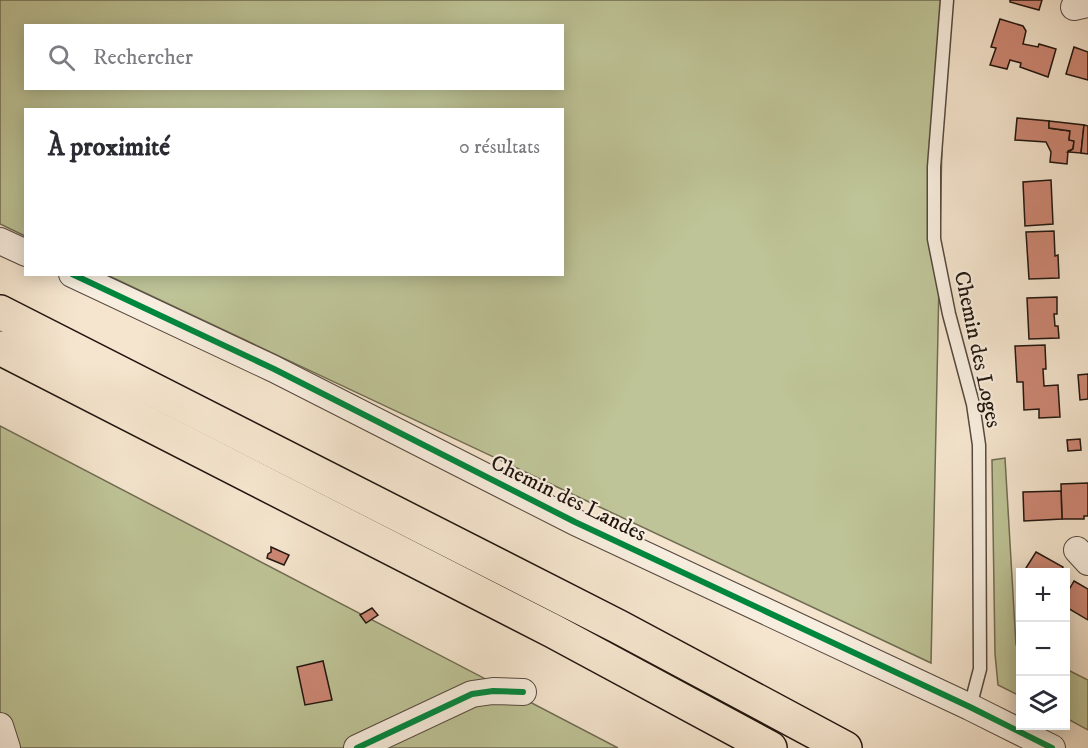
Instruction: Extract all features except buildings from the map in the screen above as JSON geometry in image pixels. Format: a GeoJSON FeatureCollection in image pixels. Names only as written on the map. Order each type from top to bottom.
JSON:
{"type":"FeatureCollection","features":[{"type":"Feature","properties":{"kind":"highway"},"geometry":{"type":"LineString","coordinates":[[0,312],[619,627],[845,748]]}},
{"type":"Feature","properties":{"kind":"highway"},"geometry":{"type":"LineString","coordinates":[[0,348],[543,626],[770,748]]}},
{"type":"Feature","properties":{"kind":"street"},"geometry":{"type":"LineString","coordinates":[[0,241],[24,252]]}},
{"type":"Feature","properties":{"kind":"street","name":"Chemin des Landes"},"geometry":{"type":"LineString","coordinates":[[76,276],[274,369],[575,522],[970,707],[1052,748]]}},
{"type":"Feature","properties":{"kind":"street"},"geometry":{"type":"LineString","coordinates":[[357,748],[472,694],[493,691],[523,692]]}},
{"type":"Feature","properties":{"kind":"street"},"geometry":{"type":"LineString","coordinates":[[0,726],[7,748]]}},
{"type":"Feature","properties":{"kind":"lane","name":"Chemin des Loges"},"geometry":{"type":"LineString","coordinates":[[947,0],[934,167],[934,239],[949,314],[973,404],[979,445],[980,669],[970,707]]}},
{"type":"Feature","properties":{"kind":"green space"},"geometry":{"type":"Polygon","coordinates":[[[0,0],[945,0],[931,663],[109,276],[564,276],[564,108],[24,108],[24,236],[0,224],[0,0]]]}},
{"type":"Feature","properties":{"kind":"green space"},"geometry":{"type":"Polygon","coordinates":[[[0,426],[618,748],[0,748],[0,426]]]}},
{"type":"Feature","properties":{"kind":"green space"},"geometry":{"type":"Polygon","coordinates":[[[1005,458],[1016,645],[1016,694],[998,685],[995,654],[992,460],[1005,458]]]}},
{"type":"Feature","properties":{"kind":"green space"},"geometry":{"type":"Polygon","coordinates":[[[1070,671],[1088,680],[1088,730],[1070,720],[1070,671]]]}},
{"type":"Feature","properties":{"kind":"cycle path"},"geometry":{"type":"LineString","coordinates":[[76,276],[274,369],[575,522],[970,707],[1052,748]]}},
{"type":"Feature","properties":{"kind":"cycle path"},"geometry":{"type":"LineString","coordinates":[[357,748],[472,694],[493,691],[523,692]]}}]}
